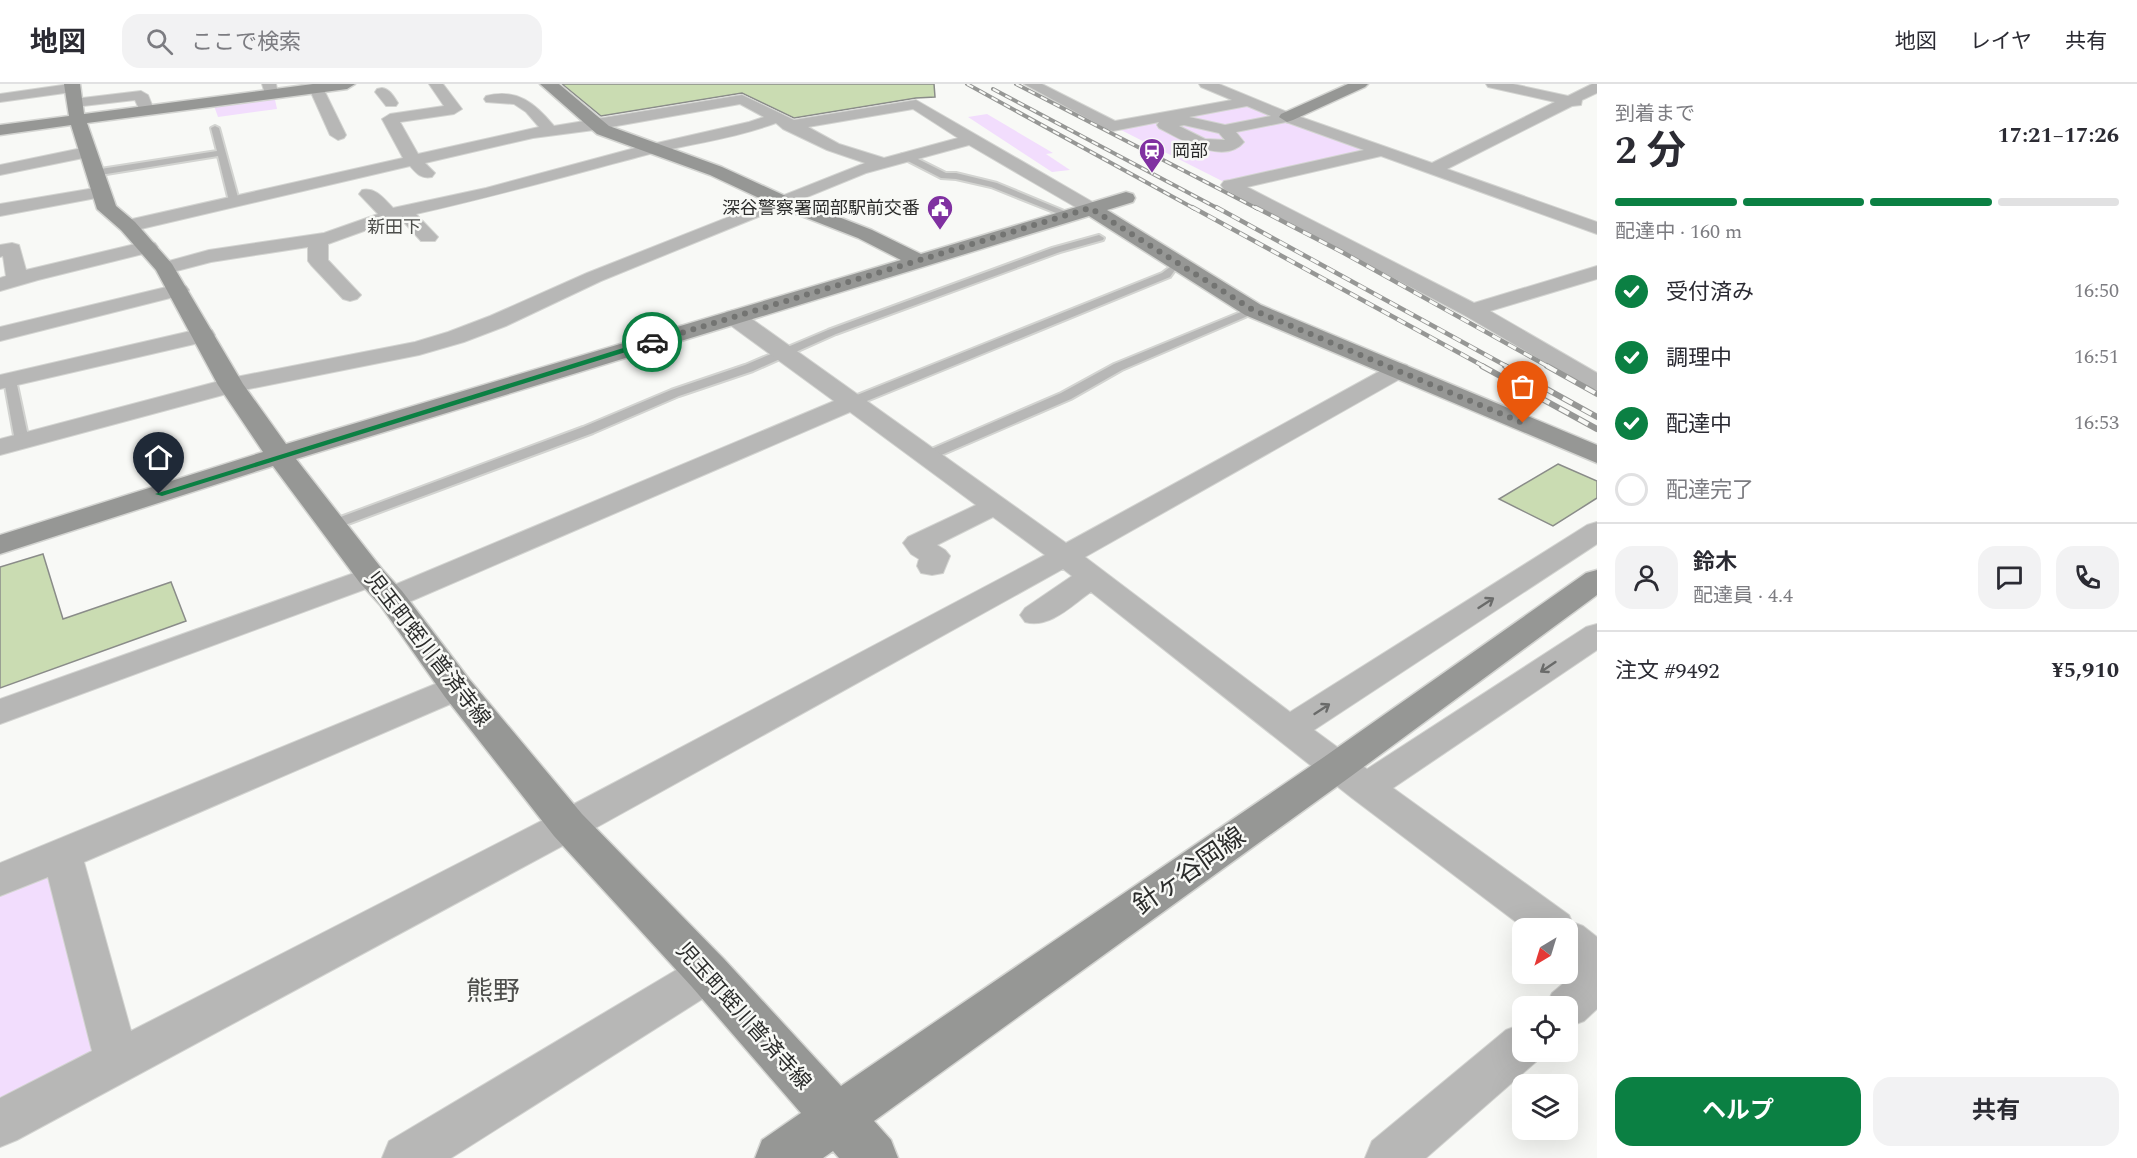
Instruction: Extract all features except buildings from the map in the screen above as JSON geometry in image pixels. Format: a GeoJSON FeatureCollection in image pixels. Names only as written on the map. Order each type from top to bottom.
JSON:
{"type":"FeatureCollection","features":[{"type":"Feature","properties":{"kind":"main road"},"geometry":{"type":"LineString","coordinates":[[0,130],[74,99],[146,110],[270,89],[345,84]]}},
{"type":"Feature","properties":{"kind":"main road"},"geometry":{"type":"LineString","coordinates":[[1287,117],[1359,84]]}},
{"type":"Feature","properties":{"kind":"main road"},"geometry":{"type":"LineString","coordinates":[[552,101],[557,88],[591,123],[716,171],[783,202],[865,234],[918,260]]}},
{"type":"Feature","properties":{"kind":"main road","name":"児玉町蛭川普済寺線"},"geometry":{"type":"LineString","coordinates":[[74,99],[107,210],[155,258],[204,335],[231,385],[279,456],[457,688],[568,825],[708,973],[873,1158]]}},
{"type":"Feature","properties":{"kind":"main road"},"geometry":{"type":"LineString","coordinates":[[0,545],[279,456],[1126,198]]}},
{"type":"Feature","properties":{"kind":"main road"},"geometry":{"type":"LineString","coordinates":[[1079,211],[1253,310],[1597,455]]}},
{"type":"Feature","properties":{"kind":"main road","name":"針ヶ谷岡線"},"geometry":{"type":"LineString","coordinates":[[780,1158],[835,1118],[1352,777],[1597,580]]}},
{"type":"Feature","properties":{"kind":"street"},"geometry":{"type":"LineString","coordinates":[[1031,84],[1113,126],[1249,101]]}},
{"type":"Feature","properties":{"kind":"street"},"geometry":{"type":"LineString","coordinates":[[1206,84],[1287,117],[1597,228]]}},
{"type":"Feature","properties":{"kind":"street"},"geometry":{"type":"LineString","coordinates":[[1493,84],[1597,107]]}},
{"type":"Feature","properties":{"kind":"street"},"geometry":{"type":"LineString","coordinates":[[313,87],[343,176]]}},
{"type":"Feature","properties":{"kind":"street"},"geometry":{"type":"LineString","coordinates":[[1433,169],[1597,87]]}},
{"type":"Feature","properties":{"kind":"street"},"geometry":{"type":"LineString","coordinates":[[387,98],[415,96],[439,88],[465,127]]}},
{"type":"Feature","properties":{"kind":"street"},"geometry":{"type":"LineString","coordinates":[[0,98],[74,99]]}},
{"type":"Feature","properties":{"kind":"street"},"geometry":{"type":"LineString","coordinates":[[491,99],[503,98],[525,102],[550,131]]}},
{"type":"Feature","properties":{"kind":"street"},"geometry":{"type":"LineString","coordinates":[[428,174],[413,160],[390,118],[465,127],[550,131],[742,99],[833,147],[880,162]]}},
{"type":"Feature","properties":{"kind":"street"},"geometry":{"type":"LineString","coordinates":[[552,101],[569,123],[591,123]]}},
{"type":"Feature","properties":{"kind":"street"},"geometry":{"type":"LineString","coordinates":[[0,251],[12,249],[9,282],[155,258],[209,256],[318,240],[397,213],[509,195],[554,167],[656,148],[753,126],[916,104],[1079,211]]}},
{"type":"Feature","properties":{"kind":"street"},"geometry":{"type":"LineString","coordinates":[[667,113],[679,125]]}},
{"type":"Feature","properties":{"kind":"street"},"geometry":{"type":"LineString","coordinates":[[1225,130],[1287,117]]}},
{"type":"Feature","properties":{"kind":"street"},"geometry":{"type":"LineString","coordinates":[[0,333],[155,258],[234,201],[295,181],[343,176],[413,160],[465,127]]}},
{"type":"Feature","properties":{"kind":"street"},"geometry":{"type":"LineString","coordinates":[[11,444],[231,385],[419,348],[456,337],[498,321],[594,277],[880,162],[971,140]]}},
{"type":"Feature","properties":{"kind":"street"},"geometry":{"type":"LineString","coordinates":[[1382,151],[1230,185],[1472,310],[1597,383]]}},
{"type":"Feature","properties":{"kind":"street"},"geometry":{"type":"LineString","coordinates":[[511,167],[533,181]]}},
{"type":"Feature","properties":{"kind":"street"},"geometry":{"type":"LineString","coordinates":[[0,170],[24,174],[94,172]]}},
{"type":"Feature","properties":{"kind":"street"},"geometry":{"type":"LineString","coordinates":[[0,210],[28,205],[94,172]]}},
{"type":"Feature","properties":{"kind":"street"},"geometry":{"type":"LineString","coordinates":[[368,194],[428,237]]}},
{"type":"Feature","properties":{"kind":"street"},"geometry":{"type":"LineString","coordinates":[[28,205],[31,228]]}},
{"type":"Feature","properties":{"kind":"street"},"geometry":{"type":"LineString","coordinates":[[318,240],[318,261],[350,295]]}},
{"type":"Feature","properties":{"kind":"street"},"geometry":{"type":"LineString","coordinates":[[1472,310],[1597,272]]}},
{"type":"Feature","properties":{"kind":"street"},"geometry":{"type":"LineString","coordinates":[[1570,280],[1597,289]]}},
{"type":"Feature","properties":{"kind":"street"},"geometry":{"type":"LineString","coordinates":[[734,317],[1065,556],[1289,730],[1541,918]]}},
{"type":"Feature","properties":{"kind":"street"},"geometry":{"type":"LineString","coordinates":[[5,381],[204,335]]}},
{"type":"Feature","properties":{"kind":"street"},"geometry":{"type":"LineString","coordinates":[[0,1123],[568,825],[1065,556],[1399,370]]}},
{"type":"Feature","properties":{"kind":"street"},"geometry":{"type":"LineString","coordinates":[[0,712],[381,587],[852,402]]}},
{"type":"Feature","properties":{"kind":"street"},"geometry":{"type":"LineString","coordinates":[[932,566],[935,556],[921,548],[918,543],[995,506]]}},
{"type":"Feature","properties":{"kind":"street"},"geometry":{"type":"LineString","coordinates":[[1289,730],[1597,531]]}},
{"type":"Feature","properties":{"kind":"street"},"geometry":{"type":"LineString","coordinates":[[1036,615],[1092,578]]}},
{"type":"Feature","properties":{"kind":"street"},"geometry":{"type":"LineString","coordinates":[[1352,777],[1597,634]]}},
{"type":"Feature","properties":{"kind":"street"},"geometry":{"type":"LineString","coordinates":[[0,880],[457,688]]}},
{"type":"Feature","properties":{"kind":"street"},"geometry":{"type":"LineString","coordinates":[[62,854],[117,1061]]}},
{"type":"Feature","properties":{"kind":"street"},"geometry":{"type":"LineString","coordinates":[[1578,947],[1597,961]]}},
{"type":"Feature","properties":{"kind":"street"},"geometry":{"type":"LineString","coordinates":[[406,1158],[708,973]]}},
{"type":"Feature","properties":{"kind":"street"},"geometry":{"type":"LineString","coordinates":[[1578,998],[1597,982]]}},
{"type":"Feature","properties":{"kind":"street"},"geometry":{"type":"LineString","coordinates":[[1389,1158],[1512,1053]]}},
{"type":"Feature","properties":{"kind":"lane"},"geometry":{"type":"LineString","coordinates":[[215,128],[234,201]]}},
{"type":"Feature","properties":{"kind":"lane"},"geometry":{"type":"LineString","coordinates":[[94,172],[222,153]]}},
{"type":"Feature","properties":{"kind":"lane"},"geometry":{"type":"LineString","coordinates":[[905,156],[944,176],[956,176],[994,184],[1079,211]]}},
{"type":"Feature","properties":{"kind":"lane"},"geometry":{"type":"LineString","coordinates":[[332,525],[588,430],[675,393],[749,368],[832,332],[1084,241],[1099,238]]}},
{"type":"Feature","properties":{"kind":"lane"},"geometry":{"type":"LineString","coordinates":[[852,402],[1166,275],[1170,270]]}},
{"type":"Feature","properties":{"kind":"lane"},"geometry":{"type":"LineString","coordinates":[[927,456],[1066,396],[1118,367],[1253,310]]}},
{"type":"Feature","properties":{"kind":"lane"},"geometry":{"type":"LineString","coordinates":[[5,381],[11,444]]}},
{"type":"Feature","properties":{"kind":"shaded area"},"geometry":{"type":"Polygon","coordinates":[[[274,95],[277,109],[218,117],[213,103],[274,95]]]}},
{"type":"Feature","properties":{"kind":"shaded area"},"geometry":{"type":"Polygon","coordinates":[[[1249,101],[1382,151],[1230,185],[1113,126],[1249,101]]]}},
{"type":"Feature","properties":{"kind":"shaded area"},"geometry":{"type":"Polygon","coordinates":[[[987,114],[1053,153],[1046,154],[1070,170],[1052,172],[968,117],[987,114]]]}},
{"type":"Feature","properties":{"kind":"shaded area"},"geometry":{"type":"Polygon","coordinates":[[[56,872],[98,1056],[0,1105],[0,896],[56,872]]]}},
{"type":"Feature","properties":{"kind":"railway"},"geometry":{"type":"LineString","coordinates":[[967,84],[1195,209]]}},
{"type":"Feature","properties":{"kind":"railway"},"geometry":{"type":"LineString","coordinates":[[1016,84],[1258,209]]}},
{"type":"Feature","properties":{"kind":"railway"},"geometry":{"type":"LineString","coordinates":[[993,89],[1219,209]]}},
{"type":"Feature","properties":{"kind":"railway"},"geometry":{"type":"LineString","coordinates":[[1192,207],[1485,367]]}},
{"type":"Feature","properties":{"kind":"railway"},"geometry":{"type":"LineString","coordinates":[[1216,207],[1508,367]]}},
{"type":"Feature","properties":{"kind":"railway"},"geometry":{"type":"LineString","coordinates":[[1255,207],[1342,252],[1549,367]]}},
{"type":"Feature","properties":{"kind":"railway"},"geometry":{"type":"LineString","coordinates":[[1482,366],[1597,429]]}},
{"type":"Feature","properties":{"kind":"railway"},"geometry":{"type":"LineString","coordinates":[[1505,366],[1597,417]]}},
{"type":"Feature","properties":{"kind":"railway"},"geometry":{"type":"LineString","coordinates":[[1547,366],[1597,394]]}},
{"type":"Feature","properties":{"kind":"way so far"},"geometry":{"type":"LineString","coordinates":[[652,342],[1090,208],[1253,310],[1523,423]]}},
{"type":"Feature","properties":{"kind":"place","name":"岡部"},"geometry":{"type":"Point","coordinates":[1152,174]}},
{"type":"Feature","properties":{"kind":"place","name":"深谷警察署岡部駅前交番"},"geometry":{"type":"Point","coordinates":[940,231]}},
{"type":"Feature","properties":{"kind":"district","name":"新田下"},"geometry":{"type":"Point","coordinates":[394,227]}},
{"type":"Feature","properties":{"kind":"district","name":"熊野"},"geometry":{"type":"Point","coordinates":[493,991]}},
{"type":"Feature","properties":{"kind":"route"},"geometry":{"type":"LineString","coordinates":[[159,494],[652,342]]}}]}
